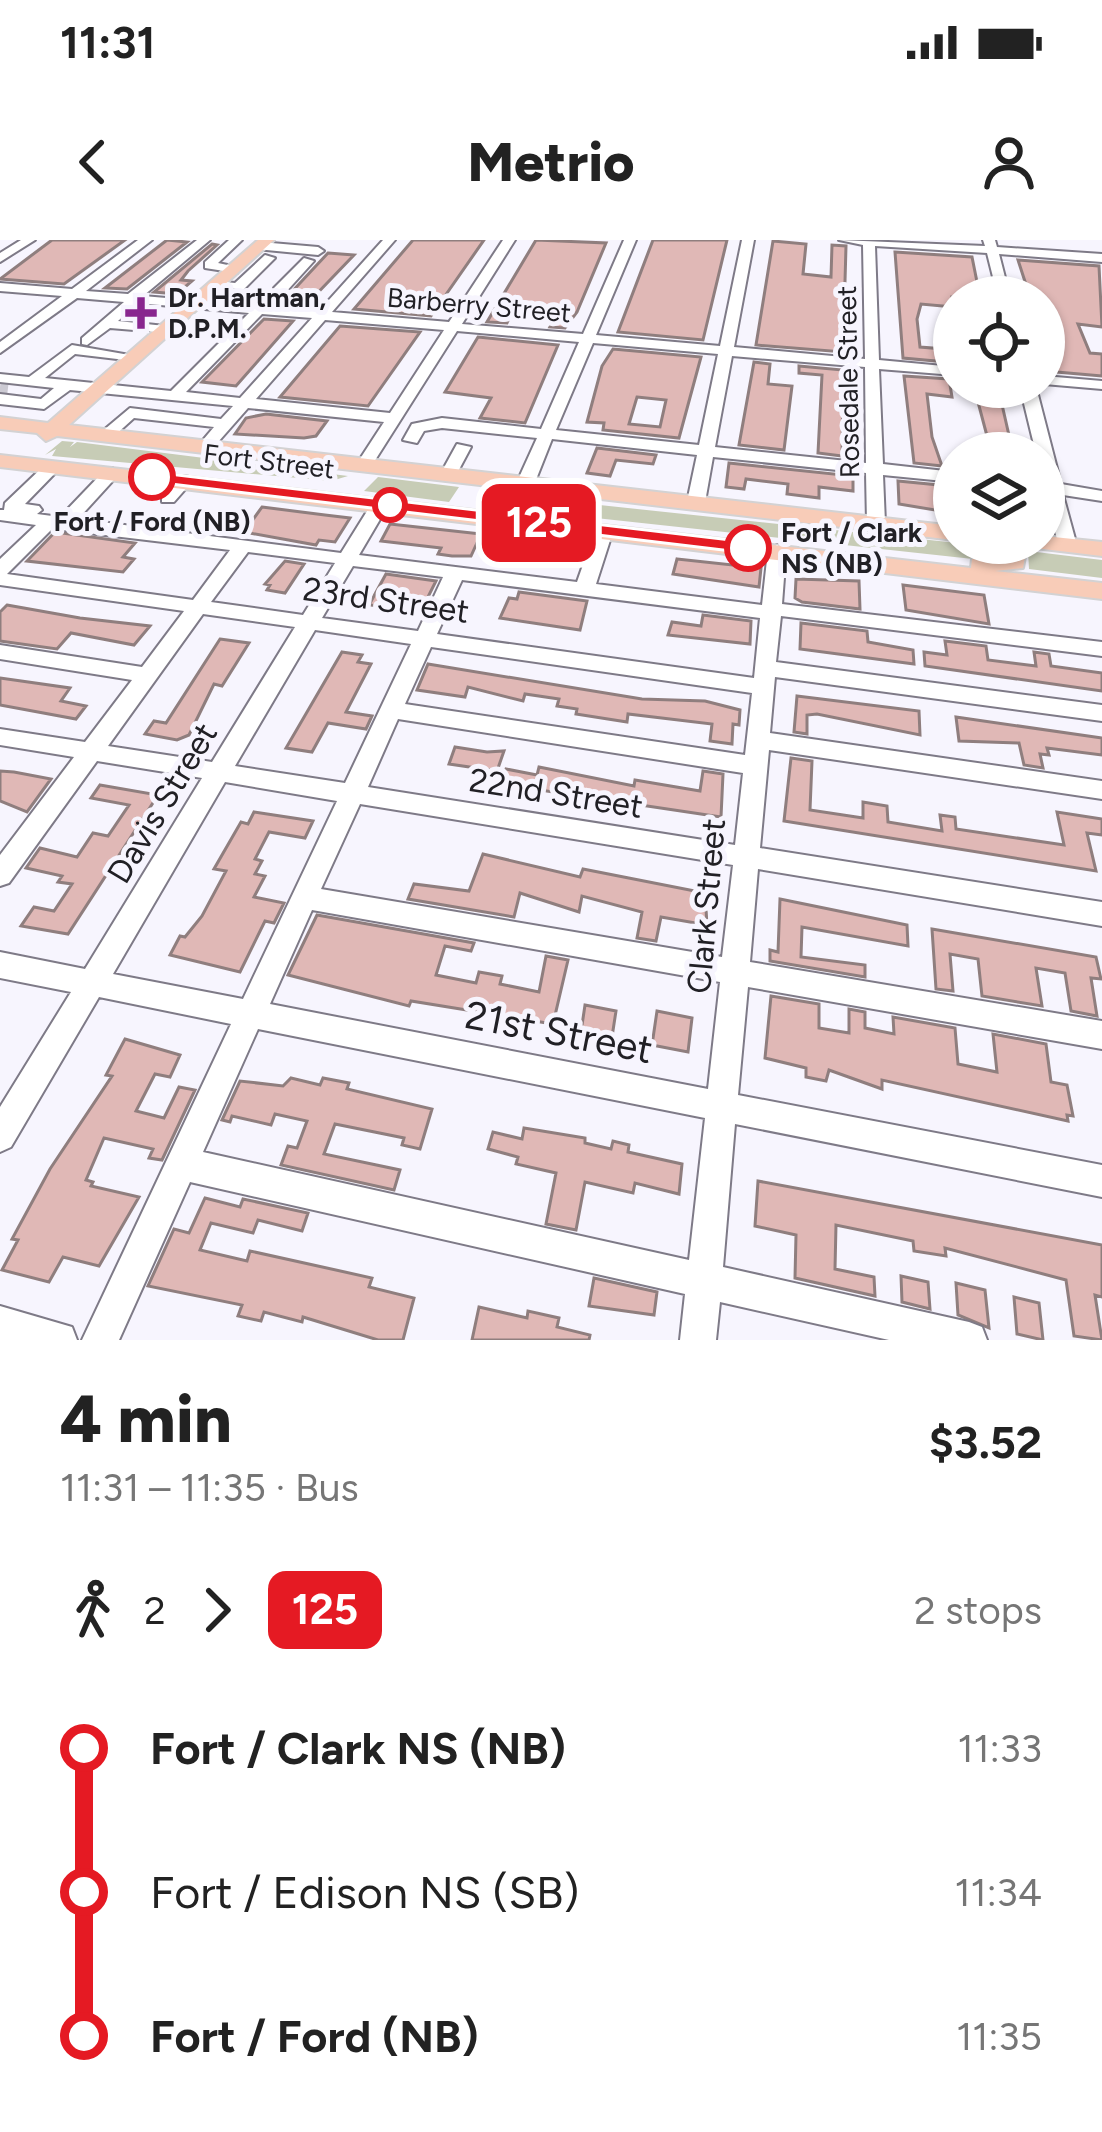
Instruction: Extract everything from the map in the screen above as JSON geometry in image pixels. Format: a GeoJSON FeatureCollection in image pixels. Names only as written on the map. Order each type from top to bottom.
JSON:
{"type":"FeatureCollection","features":[{"type":"Feature","properties":{"kind":"main road"},"geometry":{"type":"LineString","coordinates":[[6,467],[233,270],[261,252]]}},
{"type":"Feature","properties":{"kind":"main road","name":"Fort Street"},"geometry":{"type":"LineString","coordinates":[[0,423],[933,530]]}},
{"type":"Feature","properties":{"kind":"main road"},"geometry":{"type":"LineString","coordinates":[[322,497],[362,482],[364,465]]}},
{"type":"Feature","properties":{"kind":"main road","name":"Fort Street"},"geometry":{"type":"LineString","coordinates":[[6,467],[54,466],[112,473],[176,489],[322,497],[1102,591]]}},
{"type":"Feature","properties":{"kind":"main road"},"geometry":{"type":"LineString","coordinates":[[464,514],[463,497],[481,490],[647,507],[692,501]]}},
{"type":"Feature","properties":{"kind":"main road"},"geometry":{"type":"LineString","coordinates":[[1065,545],[1102,549]]}},
{"type":"Feature","properties":{"kind":"main road"},"geometry":{"type":"LineString","coordinates":[[784,552],[824,546],[933,556]]}},
{"type":"Feature","properties":{"kind":"street"},"geometry":{"type":"LineString","coordinates":[[0,258],[28,240]]}},
{"type":"Feature","properties":{"kind":"street"},"geometry":{"type":"LineString","coordinates":[[0,349],[146,240]]}},
{"type":"Feature","properties":{"kind":"street"},"geometry":{"type":"LineString","coordinates":[[88,341],[204,240]]}},
{"type":"Feature","properties":{"kind":"street"},"geometry":{"type":"LineString","coordinates":[[233,270],[208,265],[236,240]]}},
{"type":"Feature","properties":{"kind":"street"},"geometry":{"type":"LineString","coordinates":[[205,447],[389,240]]}},
{"type":"Feature","properties":{"kind":"street"},"geometry":{"type":"LineString","coordinates":[[364,465],[509,240]]}},
{"type":"Feature","properties":{"kind":"street"},"geometry":{"type":"LineString","coordinates":[[526,482],[630,240]]}},
{"type":"Feature","properties":{"kind":"street"},"geometry":{"type":"LineString","coordinates":[[692,501],[748,240]]}},
{"type":"Feature","properties":{"kind":"street"},"geometry":{"type":"LineString","coordinates":[[845,240],[990,245],[1102,258]]}},
{"type":"Feature","properties":{"kind":"street","name":"Rosedale Street"},"geometry":{"type":"LineString","coordinates":[[869,241],[876,523]]}},
{"type":"Feature","properties":{"kind":"street"},"geometry":{"type":"LineString","coordinates":[[990,245],[998,276]]}},
{"type":"Feature","properties":{"kind":"street"},"geometry":{"type":"LineString","coordinates":[[174,395],[313,256],[261,252],[238,287],[216,285]]}},
{"type":"Feature","properties":{"kind":"street","name":"Barberry Street"},"geometry":{"type":"LineString","coordinates":[[0,287],[933,369]]}},
{"type":"Feature","properties":{"kind":"street"},"geometry":{"type":"LineString","coordinates":[[107,324],[165,330]]}},
{"type":"Feature","properties":{"kind":"street"},"geometry":{"type":"LineString","coordinates":[[47,370],[72,349],[134,357]]}},
{"type":"Feature","properties":{"kind":"street"},"geometry":{"type":"LineString","coordinates":[[47,370],[98,388],[131,410],[225,424]]}},
{"type":"Feature","properties":{"kind":"street"},"geometry":{"type":"LineString","coordinates":[[2,387],[44,404],[47,370]]}},
{"type":"Feature","properties":{"kind":"street"},"geometry":{"type":"LineString","coordinates":[[1065,386],[1082,391],[1102,385]]}},
{"type":"Feature","properties":{"kind":"street"},"geometry":{"type":"LineString","coordinates":[[2,387],[98,388],[394,418]]}},
{"type":"Feature","properties":{"kind":"street"},"geometry":{"type":"LineString","coordinates":[[107,434],[147,393]]}},
{"type":"Feature","properties":{"kind":"street"},"geometry":{"type":"LineString","coordinates":[[1032,408],[1041,432]]}},
{"type":"Feature","properties":{"kind":"street"},"geometry":{"type":"LineString","coordinates":[[1033,413],[1054,414]]}},
{"type":"Feature","properties":{"kind":"street"},"geometry":{"type":"LineString","coordinates":[[152,440],[172,418]]}},
{"type":"Feature","properties":{"kind":"street"},"geometry":{"type":"LineString","coordinates":[[422,425],[506,434],[507,451],[519,432]]}},
{"type":"Feature","properties":{"kind":"street"},"geometry":{"type":"LineString","coordinates":[[422,425],[933,475]]}},
{"type":"Feature","properties":{"kind":"street"},"geometry":{"type":"LineString","coordinates":[[411,440],[422,425]]}},
{"type":"Feature","properties":{"kind":"street"},"geometry":{"type":"LineString","coordinates":[[448,473],[463,447]]}},
{"type":"Feature","properties":{"kind":"street"},"geometry":{"type":"LineString","coordinates":[[4,510],[54,466]]}},
{"type":"Feature","properties":{"kind":"street"},"geometry":{"type":"LineString","coordinates":[[0,570],[112,473]]}},
{"type":"Feature","properties":{"kind":"street"},"geometry":{"type":"LineString","coordinates":[[1065,490],[1102,496]]}},
{"type":"Feature","properties":{"kind":"street","name":"Davis Street"},"geometry":{"type":"LineString","coordinates":[[0,1136],[380,504]]}},
{"type":"Feature","properties":{"kind":"street"},"geometry":{"type":"LineString","coordinates":[[4,510],[60,522],[205,537],[242,547],[1102,649]]}},
{"type":"Feature","properties":{"kind":"street"},"geometry":{"type":"LineString","coordinates":[[586,585],[604,531]]}},
{"type":"Feature","properties":{"kind":"street"},"geometry":{"type":"LineString","coordinates":[[0,875],[242,547]]}},
{"type":"Feature","properties":{"kind":"street","name":"Clark Street"},"geometry":{"type":"LineString","coordinates":[[698,1340],[772,611],[784,552]]}},
{"type":"Feature","properties":{"kind":"street"},"geometry":{"type":"LineString","coordinates":[[100,1340],[455,573]]}},
{"type":"Feature","properties":{"kind":"street","name":"23rd Street"},"geometry":{"type":"LineString","coordinates":[[0,579],[425,638],[1102,713]]}},
{"type":"Feature","properties":{"kind":"street"},"geometry":{"type":"LineString","coordinates":[[0,652],[147,675]]}},
{"type":"Feature","properties":{"kind":"street"},"geometry":{"type":"LineString","coordinates":[[391,710],[1102,790]]}},
{"type":"Feature","properties":{"kind":"street","name":"22nd Street"},"geometry":{"type":"LineString","coordinates":[[0,737],[1102,914]]}},
{"type":"Feature","properties":{"kind":"street"},"geometry":{"type":"LineString","coordinates":[[306,898],[1102,1035]]}},
{"type":"Feature","properties":{"kind":"street","name":"21st Street"},"geometry":{"type":"LineString","coordinates":[[0,965],[1102,1181]]}},
{"type":"Feature","properties":{"kind":"street"},"geometry":{"type":"LineString","coordinates":[[183,1164],[969,1340]]}},
{"type":"Feature","properties":{"kind":"street"},"geometry":{"type":"LineString","coordinates":[[0,1324],[59,1340]]}},
{"type":"Feature","properties":{"kind":"green space"},"geometry":{"type":"Polygon","coordinates":[[[62,441],[74,442],[70,447],[77,442],[348,476],[331,481],[52,456],[56,449],[45,455],[62,441]]]}},
{"type":"Feature","properties":{"kind":"green space"},"geometry":{"type":"Polygon","coordinates":[[[378,477],[459,487],[449,502],[364,491],[378,477]]]}},
{"type":"Feature","properties":{"kind":"green space"},"geometry":{"type":"Polygon","coordinates":[[[505,495],[933,540],[933,555],[485,506],[478,501],[505,495]]]}},
{"type":"Feature","properties":{"kind":"green space"},"geometry":{"type":"Polygon","coordinates":[[[1065,556],[1102,560],[1102,578],[1029,569],[1029,564],[1065,564],[1065,556]]]}},
{"type":"Feature","properties":{"kind":"building"},"geometry":{"type":"Polygon","coordinates":[[[52,240],[125,240],[64,284],[0,279],[52,240]]]}},
{"type":"Feature","properties":{"kind":"building"},"geometry":{"type":"Polygon","coordinates":[[[167,240],[187,242],[127,289],[105,288],[167,240]]]}},
{"type":"Feature","properties":{"kind":"building"},"geometry":{"type":"Polygon","coordinates":[[[413,240],[484,240],[431,316],[354,309],[413,240]]]}},
{"type":"Feature","properties":{"kind":"building"},"geometry":{"type":"Polygon","coordinates":[[[536,240],[606,243],[577,312],[565,328],[550,327],[554,320],[510,316],[507,323],[487,322],[536,240]]]}},
{"type":"Feature","properties":{"kind":"building"},"geometry":{"type":"Polygon","coordinates":[[[653,240],[727,240],[703,340],[618,332],[653,240]]]}},
{"type":"Feature","properties":{"kind":"building"},"geometry":{"type":"Polygon","coordinates":[[[773,241],[806,244],[803,274],[831,277],[832,245],[846,246],[843,352],[756,345],[773,241]]]}},
{"type":"Feature","properties":{"kind":"building"},"geometry":{"type":"Polygon","coordinates":[[[212,244],[217,245],[188,271],[181,280],[192,281],[177,294],[154,292],[212,244]]]}},
{"type":"Feature","properties":{"kind":"building"},"geometry":{"type":"Polygon","coordinates":[[[895,252],[972,257],[976,276],[933,276],[933,305],[921,304],[917,319],[920,347],[933,348],[933,361],[903,358],[895,252]]]}},
{"type":"Feature","properties":{"kind":"building"},"geometry":{"type":"Polygon","coordinates":[[[328,253],[354,255],[306,305],[229,299],[235,293],[287,297],[328,253]]]}},
{"type":"Feature","properties":{"kind":"building"},"geometry":{"type":"Polygon","coordinates":[[[1018,260],[1099,266],[1102,327],[1078,324],[1090,353],[1102,354],[1102,376],[1065,373],[1065,276],[1023,276],[1018,260]]]}},
{"type":"Feature","properties":{"kind":"building"},"geometry":{"type":"Polygon","coordinates":[[[264,319],[293,321],[236,386],[202,382],[264,319]]]}},
{"type":"Feature","properties":{"kind":"building"},"geometry":{"type":"Polygon","coordinates":[[[340,326],[420,332],[368,406],[280,397],[340,326]]]}},
{"type":"Feature","properties":{"kind":"building"},"geometry":{"type":"Polygon","coordinates":[[[478,337],[558,345],[525,423],[480,418],[491,398],[445,392],[478,337]]]}},
{"type":"Feature","properties":{"kind":"building"},"geometry":{"type":"Polygon","coordinates":[[[613,349],[701,357],[679,438],[603,430],[604,423],[587,422],[602,366],[613,349]],[[637,397],[629,424],[660,427],[666,400],[637,397]]]}},
{"type":"Feature","properties":{"kind":"building"},"geometry":{"type":"Polygon","coordinates":[[[754,362],[770,364],[768,384],[792,386],[784,450],[739,445],[754,362]]]}},
{"type":"Feature","properties":{"kind":"building"},"geometry":{"type":"Polygon","coordinates":[[[799,366],[843,370],[842,456],[818,453],[822,375],[799,373],[799,366]]]}},
{"type":"Feature","properties":{"kind":"building"},"geometry":{"type":"Polygon","coordinates":[[[904,376],[933,378],[933,395],[927,394],[933,465],[914,463],[904,376]]]}},
{"type":"Feature","properties":{"kind":"building"},"geometry":{"type":"Polygon","coordinates":[[[980,408],[1003,408],[1008,432],[986,432],[980,408]]]}},
{"type":"Feature","properties":{"kind":"building"},"geometry":{"type":"Polygon","coordinates":[[[266,414],[327,421],[316,436],[304,438],[235,434],[246,418],[266,414]]]}},
{"type":"Feature","properties":{"kind":"building"},"geometry":{"type":"Polygon","coordinates":[[[597,448],[656,455],[653,464],[616,460],[610,476],[587,473],[597,448]]]}},
{"type":"Feature","properties":{"kind":"building"},"geometry":{"type":"Polygon","coordinates":[[[729,463],[853,476],[853,491],[819,487],[819,498],[787,494],[788,484],[746,479],[744,489],[726,487],[729,463]]]}},
{"type":"Feature","properties":{"kind":"building"},"geometry":{"type":"Polygon","coordinates":[[[898,481],[933,484],[933,510],[899,504],[898,481]]]}},
{"type":"Feature","properties":{"kind":"building"},"geometry":{"type":"Polygon","coordinates":[[[262,507],[350,518],[335,542],[319,540],[316,545],[244,532],[262,507]]]}},
{"type":"Feature","properties":{"kind":"building"},"geometry":{"type":"Polygon","coordinates":[[[390,524],[481,534],[471,556],[452,556],[438,554],[441,548],[381,541],[390,524]]]}},
{"type":"Feature","properties":{"kind":"building"},"geometry":{"type":"Polygon","coordinates":[[[55,532],[135,543],[123,557],[134,559],[123,572],[27,561],[55,532]]]}},
{"type":"Feature","properties":{"kind":"building"},"geometry":{"type":"Polygon","coordinates":[[[527,540],[577,545],[571,565],[521,558],[527,540]]]}},
{"type":"Feature","properties":{"kind":"building"},"geometry":{"type":"Polygon","coordinates":[[[677,559],[761,568],[759,587],[673,574],[677,559]]]}},
{"type":"Feature","properties":{"kind":"building"},"geometry":{"type":"Polygon","coordinates":[[[285,561],[304,564],[285,593],[267,590],[270,585],[265,584],[285,561]]]}},
{"type":"Feature","properties":{"kind":"building"},"geometry":{"type":"Polygon","coordinates":[[[386,574],[436,581],[422,609],[369,605],[386,574]]]}},
{"type":"Feature","properties":{"kind":"building"},"geometry":{"type":"Polygon","coordinates":[[[796,579],[859,581],[860,609],[802,602],[795,598],[796,579]]]}},
{"type":"Feature","properties":{"kind":"building"},"geometry":{"type":"Polygon","coordinates":[[[903,585],[984,595],[989,624],[906,610],[903,585]]]}},
{"type":"Feature","properties":{"kind":"building"},"geometry":{"type":"Polygon","coordinates":[[[519,592],[587,601],[580,630],[500,618],[509,598],[517,599],[519,592]]]}},
{"type":"Feature","properties":{"kind":"building"},"geometry":{"type":"Polygon","coordinates":[[[7,605],[150,626],[134,645],[71,633],[57,649],[0,641],[0,612],[7,605]]]}},
{"type":"Feature","properties":{"kind":"building"},"geometry":{"type":"Polygon","coordinates":[[[703,615],[751,621],[750,644],[668,635],[672,622],[701,626],[703,615]]]}},
{"type":"Feature","properties":{"kind":"building"},"geometry":{"type":"Polygon","coordinates":[[[801,623],[867,631],[868,642],[913,650],[914,664],[800,649],[801,623]]]}},
{"type":"Feature","properties":{"kind":"building"},"geometry":{"type":"Polygon","coordinates":[[[220,639],[249,643],[222,686],[214,684],[189,735],[177,740],[145,734],[154,721],[166,723],[220,639]]]}},
{"type":"Feature","properties":{"kind":"building"},"geometry":{"type":"Polygon","coordinates":[[[945,641],[986,646],[988,660],[1036,666],[1034,652],[1049,654],[1051,666],[1102,673],[1102,691],[925,666],[924,652],[947,655],[945,641]]]}},
{"type":"Feature","properties":{"kind":"building"},"geometry":{"type":"Polygon","coordinates":[[[342,652],[362,655],[358,662],[371,664],[346,712],[372,716],[366,729],[328,723],[312,752],[286,748],[342,652]]]}},
{"type":"Feature","properties":{"kind":"building"},"geometry":{"type":"Polygon","coordinates":[[[428,664],[642,699],[705,701],[740,710],[739,725],[733,724],[732,744],[710,741],[712,724],[628,714],[627,722],[576,714],[577,709],[557,706],[559,699],[525,694],[523,701],[468,687],[465,697],[417,690],[428,664]]]}},
{"type":"Feature","properties":{"kind":"building"},"geometry":{"type":"Polygon","coordinates":[[[0,678],[70,688],[61,701],[86,706],[76,719],[0,705],[0,678]]]}},
{"type":"Feature","properties":{"kind":"building"},"geometry":{"type":"Polygon","coordinates":[[[797,696],[919,711],[920,735],[817,714],[807,715],[807,734],[794,732],[797,696]]]}},
{"type":"Feature","properties":{"kind":"building"},"geometry":{"type":"Polygon","coordinates":[[[956,717],[1102,738],[1102,755],[1047,748],[1049,755],[1040,754],[1043,768],[1024,765],[1019,743],[959,741],[956,717]]]}},
{"type":"Feature","properties":{"kind":"building"},"geometry":{"type":"Polygon","coordinates":[[[455,747],[504,751],[497,771],[449,764],[455,747]]]}},
{"type":"Feature","properties":{"kind":"building"},"geometry":{"type":"Polygon","coordinates":[[[791,758],[812,761],[810,810],[863,818],[863,802],[887,806],[888,822],[942,831],[940,815],[955,817],[956,829],[1064,845],[1057,812],[1102,819],[1102,835],[1087,833],[1096,871],[784,821],[791,758]]]}},
{"type":"Feature","properties":{"kind":"building"},"geometry":{"type":"Polygon","coordinates":[[[539,767],[634,786],[635,780],[700,791],[703,771],[723,774],[721,817],[500,784],[506,769],[537,775],[539,767]]]}},
{"type":"Feature","properties":{"kind":"building"},"geometry":{"type":"Polygon","coordinates":[[[0,771],[51,779],[27,812],[0,801],[0,771]]]}},
{"type":"Feature","properties":{"kind":"building"},"geometry":{"type":"Polygon","coordinates":[[[100,785],[158,795],[68,934],[21,926],[34,907],[54,911],[72,884],[58,882],[62,876],[26,868],[40,848],[77,857],[93,833],[108,836],[129,805],[91,798],[100,785]]]}},
{"type":"Feature","properties":{"kind":"building"},"geometry":{"type":"Polygon","coordinates":[[[254,812],[313,821],[305,838],[269,832],[255,859],[262,861],[255,874],[265,876],[254,897],[284,903],[274,923],[265,921],[240,972],[170,955],[180,936],[185,937],[202,916],[226,871],[214,869],[241,822],[248,824],[254,812]]]}},
{"type":"Feature","properties":{"kind":"building"},"geometry":{"type":"Polygon","coordinates":[[[483,854],[580,877],[583,869],[705,893],[707,925],[661,917],[656,941],[637,938],[642,912],[582,896],[579,912],[520,893],[514,917],[408,899],[414,884],[469,891],[483,854]]]}},
{"type":"Feature","properties":{"kind":"building"},"geometry":{"type":"Polygon","coordinates":[[[780,899],[907,925],[908,946],[802,927],[801,957],[865,965],[865,977],[770,961],[770,950],[778,952],[780,899]]]}},
{"type":"Feature","properties":{"kind":"building"},"geometry":{"type":"Polygon","coordinates":[[[317,915],[474,943],[471,951],[445,946],[436,975],[476,983],[479,972],[502,976],[500,984],[539,992],[546,956],[568,960],[553,1024],[411,1001],[409,1006],[288,975],[317,915]]]}},
{"type":"Feature","properties":{"kind":"building"},"geometry":{"type":"Polygon","coordinates":[[[932,929],[1096,957],[1101,979],[1091,978],[1097,1016],[1071,1011],[1065,973],[1036,968],[1042,1006],[982,996],[978,959],[950,954],[953,991],[936,989],[932,929]]]}},
{"type":"Feature","properties":{"kind":"building"},"geometry":{"type":"Polygon","coordinates":[[[771,996],[819,1004],[819,1028],[849,1033],[849,1009],[865,1012],[865,1028],[894,1034],[893,1017],[955,1028],[958,1064],[997,1072],[993,1034],[1046,1044],[1051,1082],[1067,1085],[1073,1116],[1067,1115],[1068,1121],[882,1080],[882,1089],[829,1070],[826,1081],[806,1077],[806,1068],[765,1058],[771,996]]]}},
{"type":"Feature","properties":{"kind":"building"},"geometry":{"type":"Polygon","coordinates":[[[585,1005],[616,1011],[612,1037],[581,1032],[585,1005]]]}},
{"type":"Feature","properties":{"kind":"building"},"geometry":{"type":"Polygon","coordinates":[[[657,1011],[692,1018],[688,1052],[652,1045],[657,1011]]]}},
{"type":"Feature","properties":{"kind":"building"},"geometry":{"type":"Polygon","coordinates":[[[125,1039],[180,1055],[170,1077],[155,1074],[136,1111],[164,1118],[179,1087],[195,1090],[162,1160],[149,1158],[153,1149],[104,1138],[86,1180],[93,1182],[91,1186],[139,1197],[99,1266],[63,1257],[49,1282],[2,1270],[18,1240],[12,1239],[50,1169],[112,1076],[106,1075],[125,1039]]]}},
{"type":"Feature","properties":{"kind":"building"},"geometry":{"type":"Polygon","coordinates":[[[291,1078],[320,1085],[323,1078],[349,1083],[347,1089],[432,1109],[420,1149],[402,1145],[404,1138],[335,1124],[324,1154],[400,1170],[394,1190],[281,1165],[288,1146],[297,1148],[307,1121],[275,1114],[271,1125],[232,1116],[230,1122],[222,1120],[240,1081],[283,1086],[291,1078]]]}},
{"type":"Feature","properties":{"kind":"building"},"geometry":{"type":"Polygon","coordinates":[[[524,1128],[585,1138],[585,1143],[611,1149],[613,1141],[629,1145],[628,1152],[682,1164],[679,1194],[635,1183],[633,1193],[585,1182],[576,1230],[546,1224],[556,1173],[516,1164],[518,1157],[488,1149],[493,1132],[522,1139],[524,1128]]]}},
{"type":"Feature","properties":{"kind":"building"},"geometry":{"type":"Polygon","coordinates":[[[758,1181],[1102,1245],[1102,1297],[1095,1295],[1102,1340],[1074,1336],[1066,1280],[945,1248],[946,1256],[914,1251],[913,1241],[836,1225],[835,1269],[874,1277],[875,1296],[795,1278],[796,1235],[755,1226],[758,1181]]]}},
{"type":"Feature","properties":{"kind":"building"},"geometry":{"type":"Polygon","coordinates":[[[205,1198],[240,1207],[243,1199],[308,1213],[302,1231],[258,1220],[253,1233],[211,1223],[200,1250],[247,1261],[250,1251],[372,1278],[369,1287],[414,1298],[403,1340],[378,1340],[303,1317],[302,1322],[264,1312],[261,1321],[238,1316],[242,1305],[148,1286],[174,1229],[189,1233],[205,1198]]]}},
{"type":"Feature","properties":{"kind":"building"},"geometry":{"type":"Polygon","coordinates":[[[901,1276],[928,1282],[930,1309],[902,1302],[901,1276]]]}},
{"type":"Feature","properties":{"kind":"building"},"geometry":{"type":"Polygon","coordinates":[[[594,1278],[657,1292],[654,1315],[589,1306],[594,1278]]]}},
{"type":"Feature","properties":{"kind":"building"},"geometry":{"type":"Polygon","coordinates":[[[956,1283],[985,1290],[989,1328],[958,1315],[956,1283]]]}},
{"type":"Feature","properties":{"kind":"building"},"geometry":{"type":"Polygon","coordinates":[[[1014,1297],[1039,1303],[1043,1340],[1017,1334],[1014,1297]]]}},
{"type":"Feature","properties":{"kind":"building"},"geometry":{"type":"Polygon","coordinates":[[[479,1307],[527,1318],[528,1311],[559,1318],[557,1327],[590,1335],[589,1340],[472,1340],[479,1307]]]}},
{"type":"Feature","properties":{"kind":"tunnel"},"geometry":{"type":"LineString","coordinates":[[0,387],[8,388]]}},
{"type":"Feature","properties":{"kind":"bus line","name":"125"},"geometry":{"type":"LineString","coordinates":[[152,477],[748,548]]}},
{"type":"Feature","properties":{"kind":"place","name":"Dr. Hartman, D.P.M."},"geometry":{"type":"Point","coordinates":[141,313]}},
{"type":"Feature","properties":{"kind":"place","name":"Fort / Ford (NB)"},"geometry":{"type":"Point","coordinates":[152,477]}},
{"type":"Feature","properties":{"kind":"place","name":"Fort / Clark NS (NB)"},"geometry":{"type":"Point","coordinates":[748,548]}}]}
